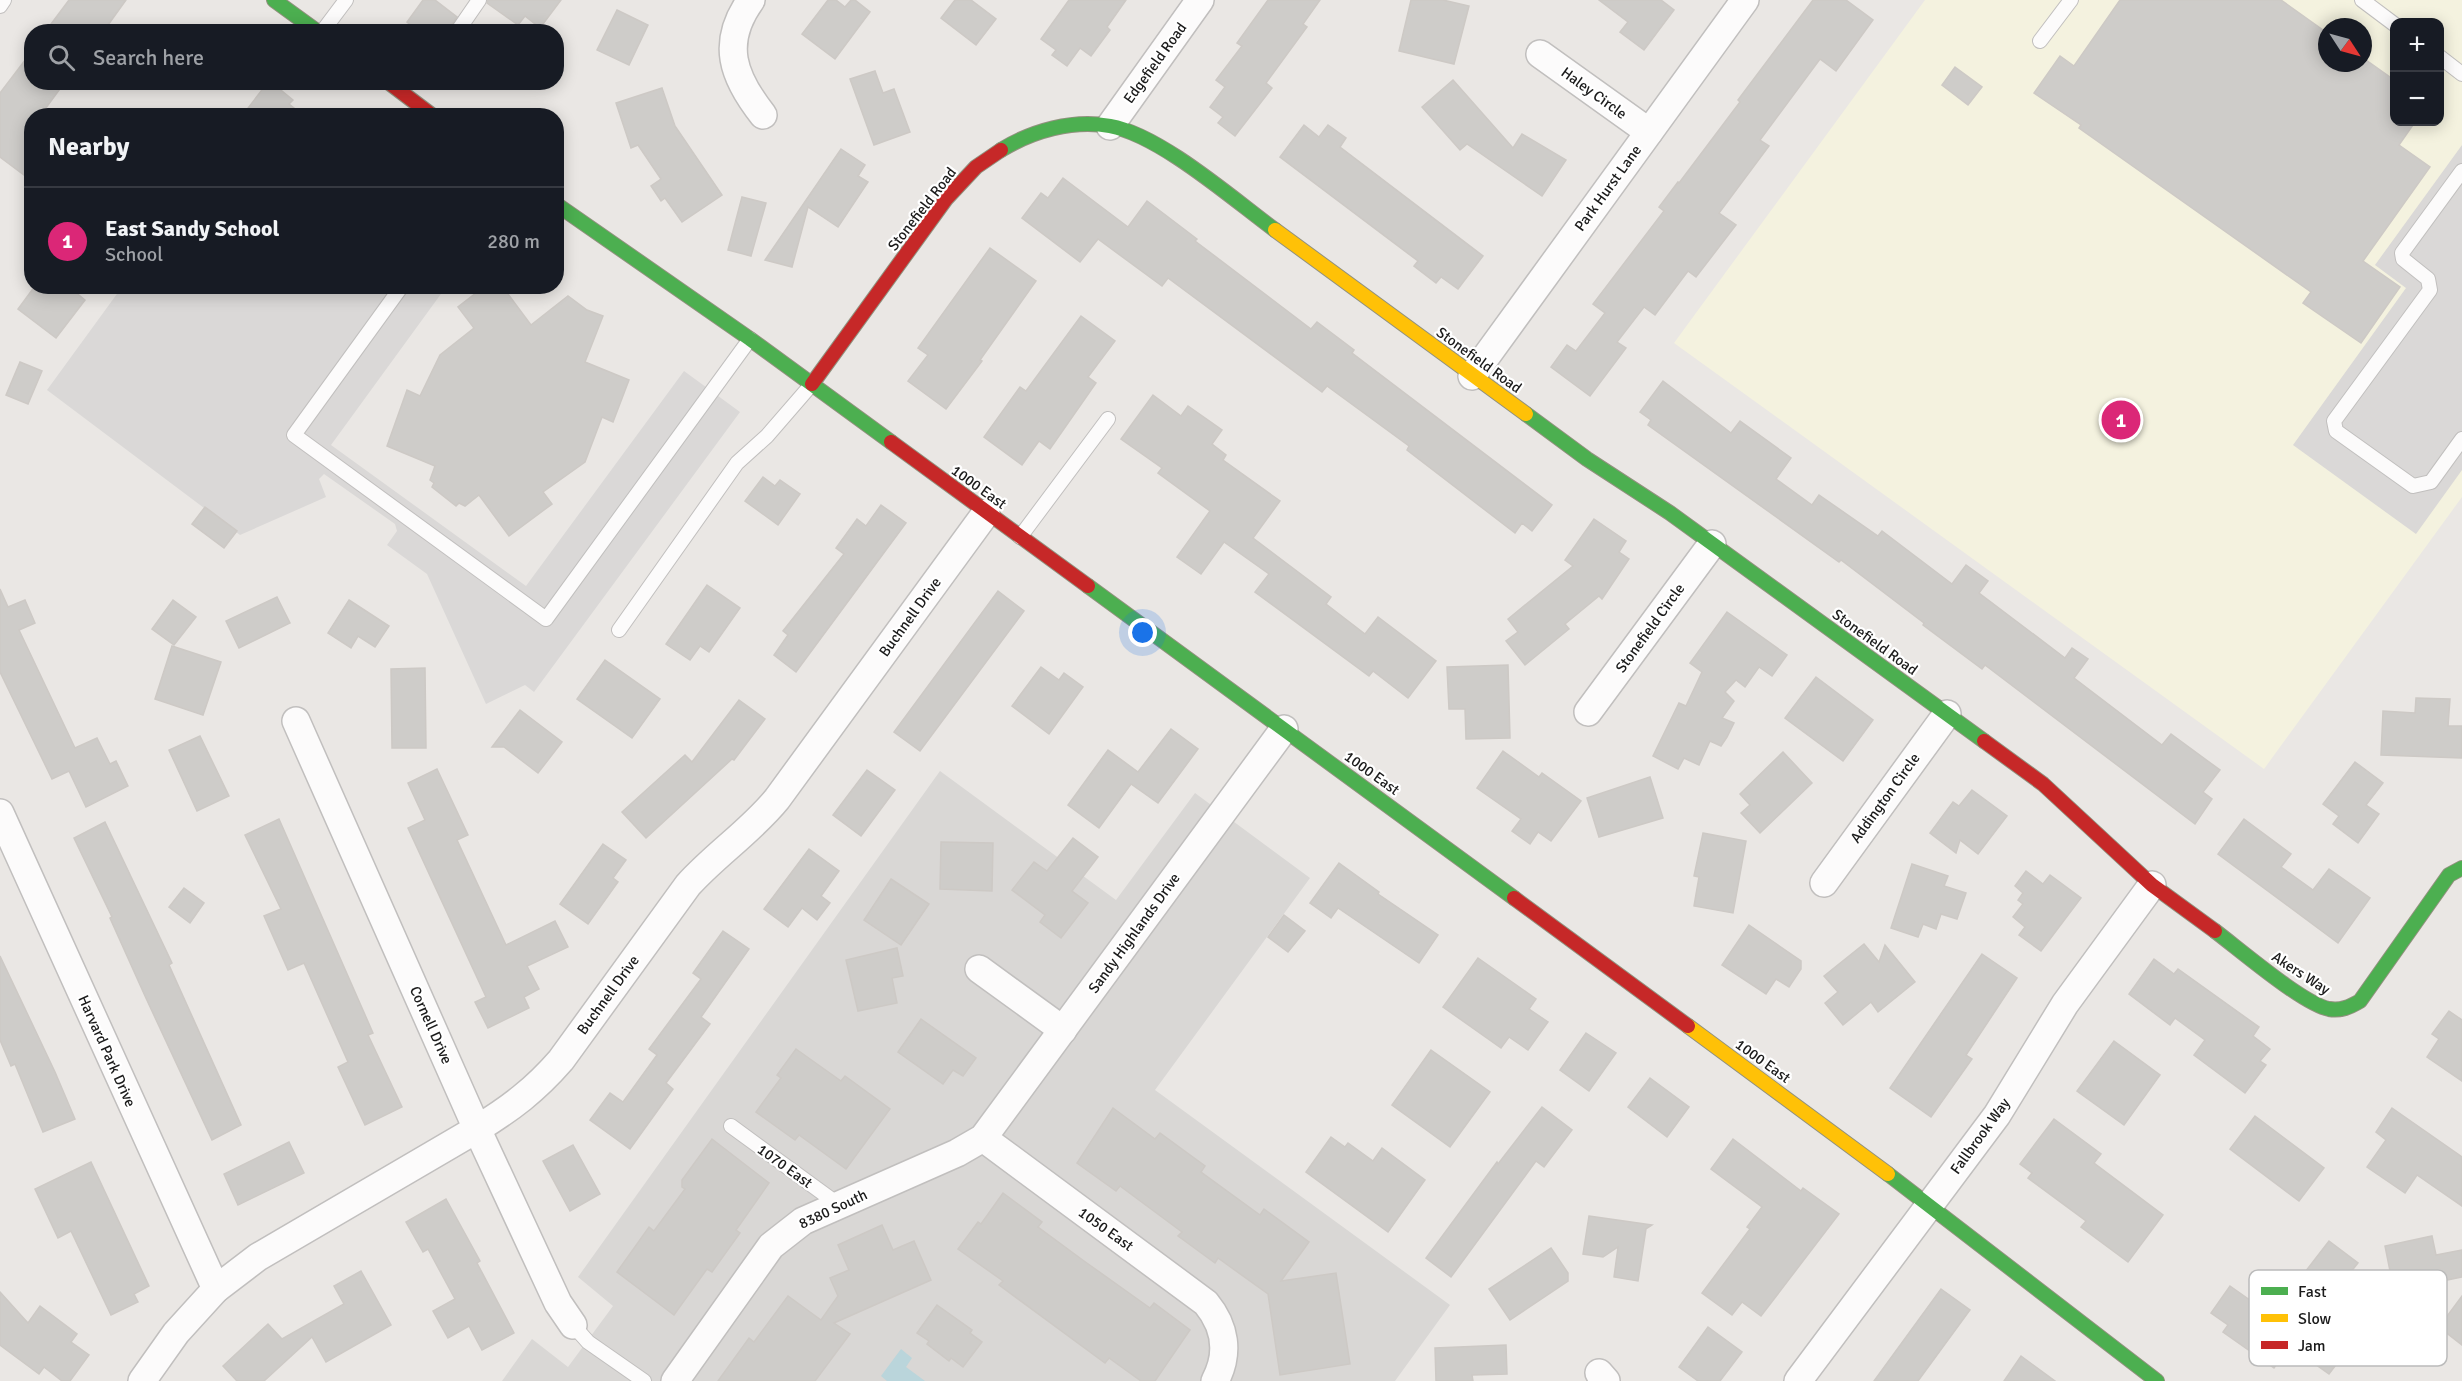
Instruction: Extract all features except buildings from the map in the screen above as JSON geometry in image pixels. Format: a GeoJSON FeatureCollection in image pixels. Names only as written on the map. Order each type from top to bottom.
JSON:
{"type":"FeatureCollection","features":[{"type":"Feature","properties":{"kind":"street"},"geometry":{"type":"LineString","coordinates":[[274,0],[308,24]]}},
{"type":"Feature","properties":{"kind":"street"},"geometry":{"type":"LineString","coordinates":[[751,0],[734,32],[732,55],[743,86],[763,115]]}},
{"type":"Feature","properties":{"kind":"street","name":"Edgefield Road"},"geometry":{"type":"LineString","coordinates":[[1110,126],[1200,0]]}},
{"type":"Feature","properties":{"kind":"street","name":"Park Hurst Lane"},"geometry":{"type":"LineString","coordinates":[[1472,376],[1744,0]]}},
{"type":"Feature","properties":{"kind":"street","name":"Haley Circle"},"geometry":{"type":"LineString","coordinates":[[1540,54],[1649,132]]}},
{"type":"Feature","properties":{"kind":"street"},"geometry":{"type":"LineString","coordinates":[[404,90],[412,94],[425,108]]}},
{"type":"Feature","properties":{"kind":"street","name":"Stonefield Road"},"geometry":{"type":"LineString","coordinates":[[812,384],[949,196],[976,167],[1010,144],[1044,131],[1078,126],[1110,126],[1147,139],[1180,160],[1587,459],[1670,513],[2043,784],[2076,812],[2152,885]]}},
{"type":"Feature","properties":{"kind":"street","name":"1000 East"},"geometry":{"type":"LineString","coordinates":[[564,210],[812,384],[1930,1204],[2157,1381]]}},
{"type":"Feature","properties":{"kind":"street","name":"Buchnell Drive"},"geometry":{"type":"LineString","coordinates":[[142,1381],[176,1333],[216,1289],[258,1257],[512,1108],[538,1086],[561,1060],[688,885],[709,861],[758,823],[777,799],[986,513]]}},
{"type":"Feature","properties":{"kind":"street","name":"Stonefield Circle"},"geometry":{"type":"LineString","coordinates":[[1588,712],[1712,544]]}},
{"type":"Feature","properties":{"kind":"street","name":"Addington Circle"},"geometry":{"type":"LineString","coordinates":[[1824,883],[1947,714]]}},
{"type":"Feature","properties":{"kind":"street","name":"Cornell Drive"},"geometry":{"type":"LineString","coordinates":[[296,721],[477,1129],[558,1303],[573,1325]]}},
{"type":"Feature","properties":{"kind":"street","name":"Sandy Highlands Drive"},"geometry":{"type":"LineString","coordinates":[[983,1138],[1284,729]]}},
{"type":"Feature","properties":{"kind":"street","name":"Harvard Park Drive"},"geometry":{"type":"LineString","coordinates":[[0,813],[216,1289]]}},
{"type":"Feature","properties":{"kind":"street","name":"Akers Way"},"geometry":{"type":"LineString","coordinates":[[2152,885],[2309,1001],[2334,1010],[2348,1008],[2360,1001],[2449,875],[2462,868]]}},
{"type":"Feature","properties":{"kind":"street","name":"Fallbrook Way"},"geometry":{"type":"LineString","coordinates":[[1798,1381],[1997,1115],[2065,1004],[2152,885]]}},
{"type":"Feature","properties":{"kind":"street"},"geometry":{"type":"LineString","coordinates":[[979,969],[1063,1030]]}},
{"type":"Feature","properties":{"kind":"street","name":"8380 South"},"geometry":{"type":"LineString","coordinates":[[675,1381],[771,1246],[786,1232],[803,1221],[957,1153],[983,1138]]}},
{"type":"Feature","properties":{"kind":"street","name":"1050 East"},"geometry":{"type":"LineString","coordinates":[[983,1138],[1195,1293],[1215,1314],[1222,1327],[1223,1358],[1215,1381]]}},
{"type":"Feature","properties":{"kind":"lane"},"geometry":{"type":"LineString","coordinates":[[0,6],[4,0]]}},
{"type":"Feature","properties":{"kind":"lane"},"geometry":{"type":"LineString","coordinates":[[326,24],[346,0]]}},
{"type":"Feature","properties":{"kind":"lane"},"geometry":{"type":"LineString","coordinates":[[462,24],[479,0]]}},
{"type":"Feature","properties":{"kind":"lane"},"geometry":{"type":"LineString","coordinates":[[2040,41],[2071,0]]}},
{"type":"Feature","properties":{"kind":"lane"},"geometry":{"type":"LineString","coordinates":[[2362,0],[2390,21]]}},
{"type":"Feature","properties":{"kind":"lane"},"geometry":{"type":"LineString","coordinates":[[2444,61],[2462,74]]}},
{"type":"Feature","properties":{"kind":"lane"},"geometry":{"type":"LineString","coordinates":[[2462,171],[2402,253],[2403,259],[2428,279],[2430,290],[2334,421],[2336,431],[2413,486],[2431,482],[2462,439]]}},
{"type":"Feature","properties":{"kind":"lane"},"geometry":{"type":"LineString","coordinates":[[396,294],[294,435],[546,619],[750,339]]}},
{"type":"Feature","properties":{"kind":"lane"},"geometry":{"type":"LineString","coordinates":[[619,630],[738,462],[767,436],[812,384]]}},
{"type":"Feature","properties":{"kind":"lane"},"geometry":{"type":"LineString","coordinates":[[1020,537],[1108,419]]}},
{"type":"Feature","properties":{"kind":"lane","name":"1070 East"},"geometry":{"type":"LineString","coordinates":[[732,1126],[839,1205]]}},
{"type":"Feature","properties":{"kind":"lane"},"geometry":{"type":"LineString","coordinates":[[573,1325],[588,1342],[644,1381]]}},
{"type":"Feature","properties":{"kind":"shaded area"},"geometry":{"type":"Polygon","coordinates":[[[1925,0],[2462,0],[2462,497],[2264,769],[1674,343],[1925,0]]]}},
{"type":"Feature","properties":{"kind":"shaded area"},"geometry":{"type":"Polygon","coordinates":[[[2462,145],[2462,470],[2416,534],[2293,445],[2406,288],[2375,265],[2462,145]]]}},
{"type":"Feature","properties":{"kind":"shaded area"},"geometry":{"type":"Polygon","coordinates":[[[117,294],[441,294],[331,445],[526,586],[684,371],[740,412],[534,692],[525,685],[486,704],[427,574],[387,545],[397,531],[395,524],[324,474],[319,479],[326,497],[240,535],[47,390],[117,294]]]}},
{"type":"Feature","properties":{"kind":"shaded area"},"geometry":{"type":"Polygon","coordinates":[[[940,771],[1116,900],[1195,793],[1310,878],[1155,1090],[1450,1305],[1395,1381],[502,1381],[532,1339],[568,1367],[613,1306],[578,1277],[940,771]]]}},
{"type":"Feature","properties":{"kind":"water"},"geometry":{"type":"Polygon","coordinates":[[[901,1349],[912,1358],[906,1367],[925,1381],[887,1381],[881,1376],[901,1349]]]}},
{"type":"Feature","properties":{"kind":"traffic: fast"},"geometry":{"type":"LineString","coordinates":[[274,0],[307,24]]}},
{"type":"Feature","properties":{"kind":"traffic: fast"},"geometry":{"type":"LineString","coordinates":[[1001,150],[1026,137],[1053,128],[1082,124],[1110,126],[1130,132],[1173,155],[1275,230]]}},
{"type":"Feature","properties":{"kind":"traffic: fast"},"geometry":{"type":"LineString","coordinates":[[564,210],[750,339],[891,442]]}},
{"type":"Feature","properties":{"kind":"traffic: fast"},"geometry":{"type":"LineString","coordinates":[[1526,414],[1587,459],[1670,513],[1984,741]]}},
{"type":"Feature","properties":{"kind":"traffic: fast"},"geometry":{"type":"LineString","coordinates":[[1088,586],[1514,898]]}},
{"type":"Feature","properties":{"kind":"traffic: fast"},"geometry":{"type":"LineString","coordinates":[[2215,931],[2271,975],[2304,997],[2329,1009],[2345,1008],[2360,1001],[2449,875],[2462,868]]}},
{"type":"Feature","properties":{"kind":"traffic: fast"},"geometry":{"type":"LineString","coordinates":[[1888,1174],[2157,1381]]}},
{"type":"Feature","properties":{"kind":"traffic: slow"},"geometry":{"type":"LineString","coordinates":[[1275,230],[1526,414]]}},
{"type":"Feature","properties":{"kind":"traffic: slow"},"geometry":{"type":"LineString","coordinates":[[1688,1026],[1888,1174]]}},
{"type":"Feature","properties":{"kind":"traffic: jam"},"geometry":{"type":"LineString","coordinates":[[399,90],[422,108]]}},
{"type":"Feature","properties":{"kind":"traffic: jam"},"geometry":{"type":"LineString","coordinates":[[812,384],[946,199],[976,167],[1001,150]]}},
{"type":"Feature","properties":{"kind":"traffic: jam"},"geometry":{"type":"LineString","coordinates":[[891,442],[1088,586]]}},
{"type":"Feature","properties":{"kind":"traffic: jam"},"geometry":{"type":"LineString","coordinates":[[1984,741],[2043,784],[2152,885],[2215,931]]}},
{"type":"Feature","properties":{"kind":"traffic: jam"},"geometry":{"type":"LineString","coordinates":[[1514,898],[1688,1026]]}},
{"type":"Feature","properties":{"kind":"place","name":"East Sandy School"},"geometry":{"type":"Point","coordinates":[2121,420]}}]}
